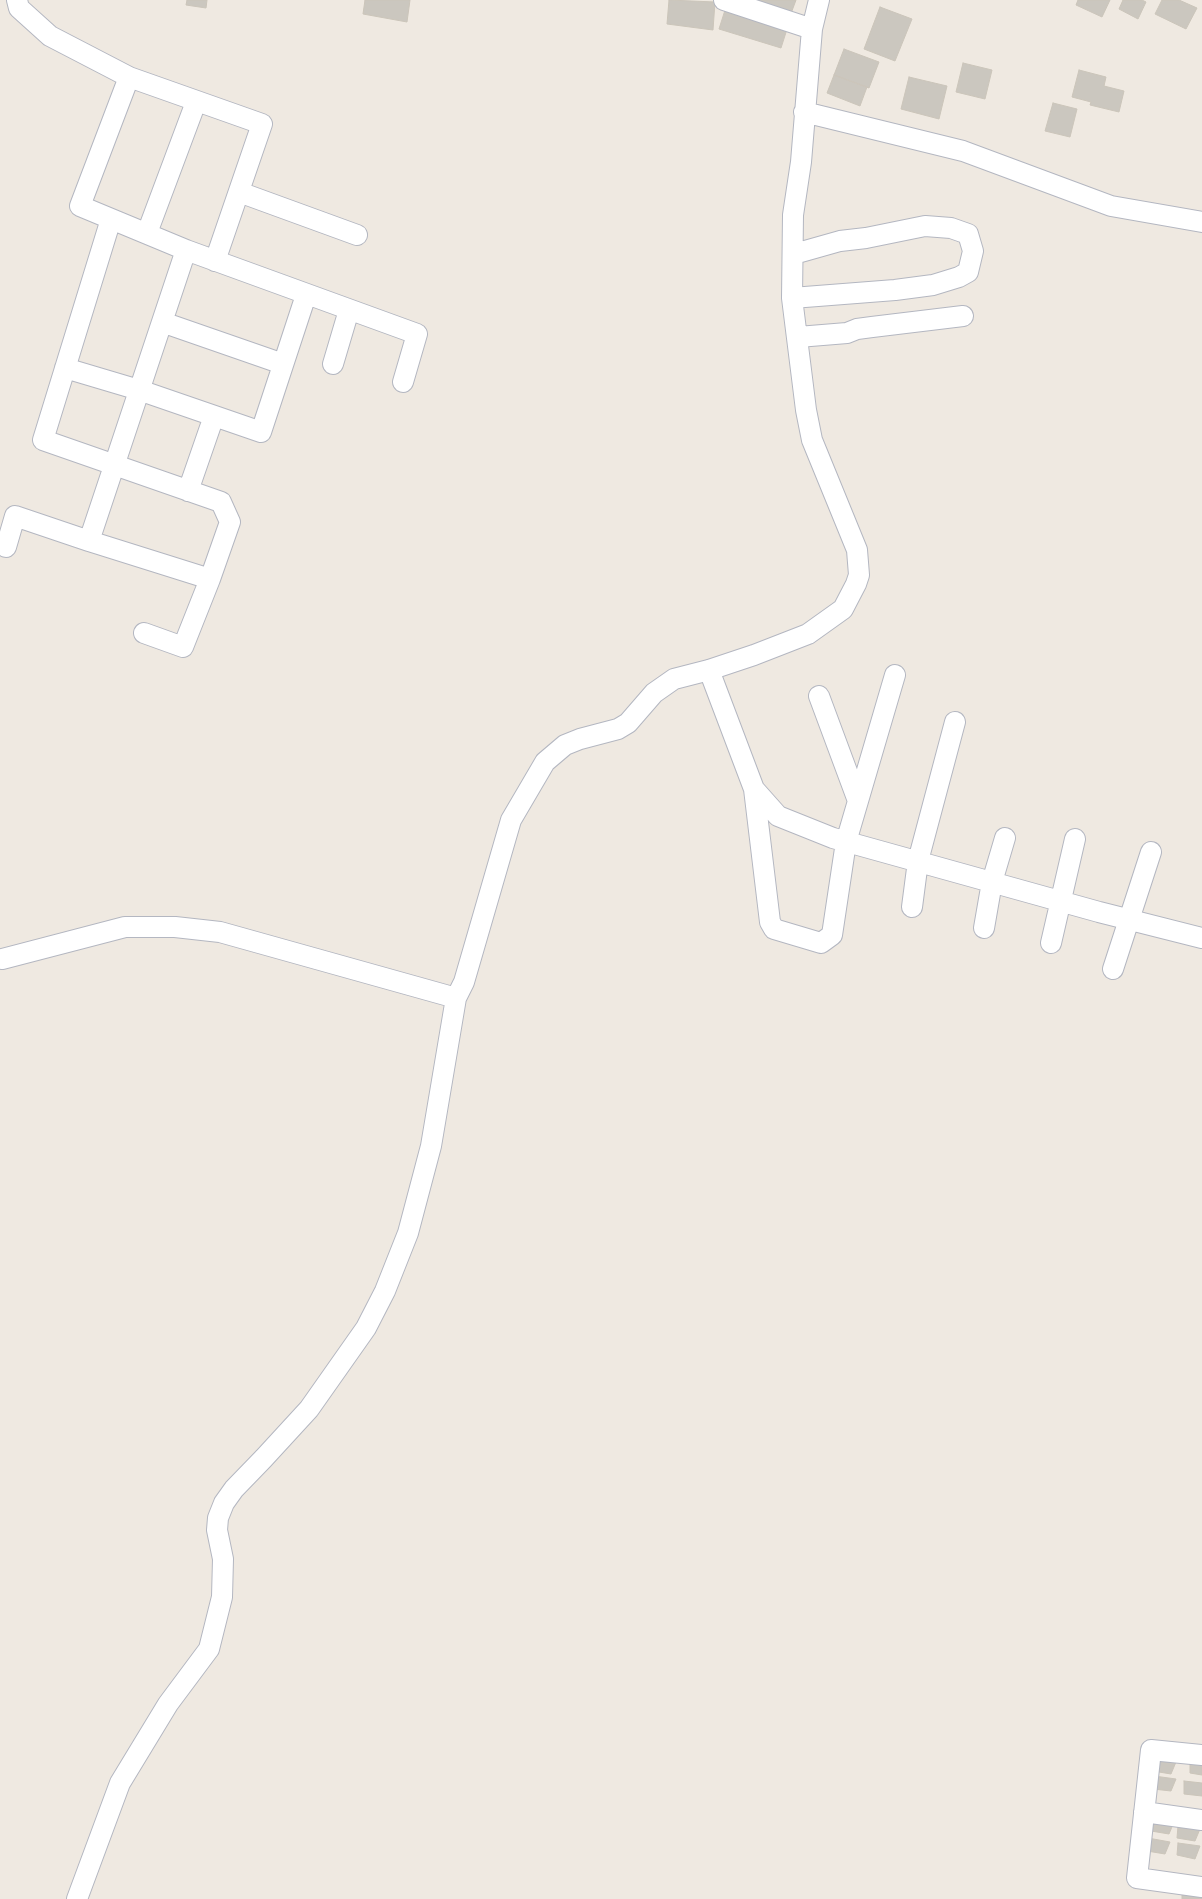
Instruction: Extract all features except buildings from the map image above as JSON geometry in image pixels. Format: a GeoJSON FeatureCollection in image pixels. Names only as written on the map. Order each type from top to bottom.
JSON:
{"type":"FeatureCollection","features":[{"type":"Feature","properties":{"kind":"street"},"geometry":{"type":"LineString","coordinates":[[17,0],[19,8],[50,36],[129,77],[262,124],[215,261]]}},
{"type":"Feature","properties":{"kind":"street"},"geometry":{"type":"LineString","coordinates":[[724,0],[812,29]]}},
{"type":"Feature","properties":{"kind":"street"},"geometry":{"type":"LineString","coordinates":[[77,1899],[120,1783],[168,1704],[209,1648],[222,1597],[224,1559],[217,1530],[218,1518],[224,1503],[234,1489],[309,1408],[366,1328],[385,1291],[408,1233],[431,1146],[456,998],[464,982],[511,820],[545,762],[565,745],[618,729],[628,723],[654,693],[674,679],[709,670],[808,634],[843,609],[852,594],[859,575],[857,550],[812,440],[806,410],[792,298],[794,215],[801,162],[812,29],[818,0]]}},
{"type":"Feature","properties":{"kind":"street"},"geometry":{"type":"LineString","coordinates":[[129,77],[80,206],[186,250],[417,334],[403,382]]}},
{"type":"Feature","properties":{"kind":"street"},"geometry":{"type":"LineString","coordinates":[[147,233],[196,102]]}},
{"type":"Feature","properties":{"kind":"street"},"geometry":{"type":"LineString","coordinates":[[804,112],[963,150],[1112,206],[1202,222]]}},
{"type":"Feature","properties":{"kind":"street"},"geometry":{"type":"LineString","coordinates":[[239,192],[357,235]]}},
{"type":"Feature","properties":{"kind":"street"},"geometry":{"type":"LineString","coordinates":[[111,219],[43,440],[221,502],[230,522],[210,579],[183,646],[144,633]]}},
{"type":"Feature","properties":{"kind":"street"},"geometry":{"type":"LineString","coordinates":[[792,298],[933,285],[959,277],[968,272],[973,251],[968,234],[952,228],[925,226],[866,238],[840,241],[794,254]]}},
{"type":"Feature","properties":{"kind":"street"},"geometry":{"type":"LineString","coordinates":[[89,540],[186,250]]}},
{"type":"Feature","properties":{"kind":"street"},"geometry":{"type":"LineString","coordinates":[[65,368],[139,390],[261,432],[306,295]]}},
{"type":"Feature","properties":{"kind":"street"},"geometry":{"type":"LineString","coordinates":[[333,364],[349,310]]}},
{"type":"Feature","properties":{"kind":"street"},"geometry":{"type":"LineString","coordinates":[[798,337],[847,333],[857,329],[964,316]]}},
{"type":"Feature","properties":{"kind":"street"},"geometry":{"type":"LineString","coordinates":[[162,322],[283,364]]}},
{"type":"Feature","properties":{"kind":"street"},"geometry":{"type":"LineString","coordinates":[[188,491],[214,416]]}},
{"type":"Feature","properties":{"kind":"street"},"geometry":{"type":"LineString","coordinates":[[6,548],[15,516],[210,579]]}},
{"type":"Feature","properties":{"kind":"street"},"geometry":{"type":"LineString","coordinates":[[709,670],[754,789],[770,922],[774,929],[821,943],[832,935],[846,842],[895,675]]}},
{"type":"Feature","properties":{"kind":"street"},"geometry":{"type":"LineString","coordinates":[[819,696],[858,801]]}},
{"type":"Feature","properties":{"kind":"street"},"geometry":{"type":"LineString","coordinates":[[912,907],[918,861],[955,722]]}},
{"type":"Feature","properties":{"kind":"street"},"geometry":{"type":"LineString","coordinates":[[754,789],[778,816],[846,842],[1129,920],[1200,932]]}},
{"type":"Feature","properties":{"kind":"street"},"geometry":{"type":"LineString","coordinates":[[984,928],[992,882],[1005,838]]}},
{"type":"Feature","properties":{"kind":"street"},"geometry":{"type":"LineString","coordinates":[[1051,943],[1075,839]]}},
{"type":"Feature","properties":{"kind":"street"},"geometry":{"type":"LineString","coordinates":[[1113,969],[1150,852]]}},
{"type":"Feature","properties":{"kind":"street"},"geometry":{"type":"LineString","coordinates":[[2,959],[125,926],[175,927],[220,932],[456,998]]}},
{"type":"Feature","properties":{"kind":"street"},"geometry":{"type":"LineString","coordinates":[[1202,1755],[1151,1750],[1137,1878],[1202,1886]]}},
{"type":"Feature","properties":{"kind":"street"},"geometry":{"type":"LineString","coordinates":[[1144,1812],[1202,1820]]}}]}
